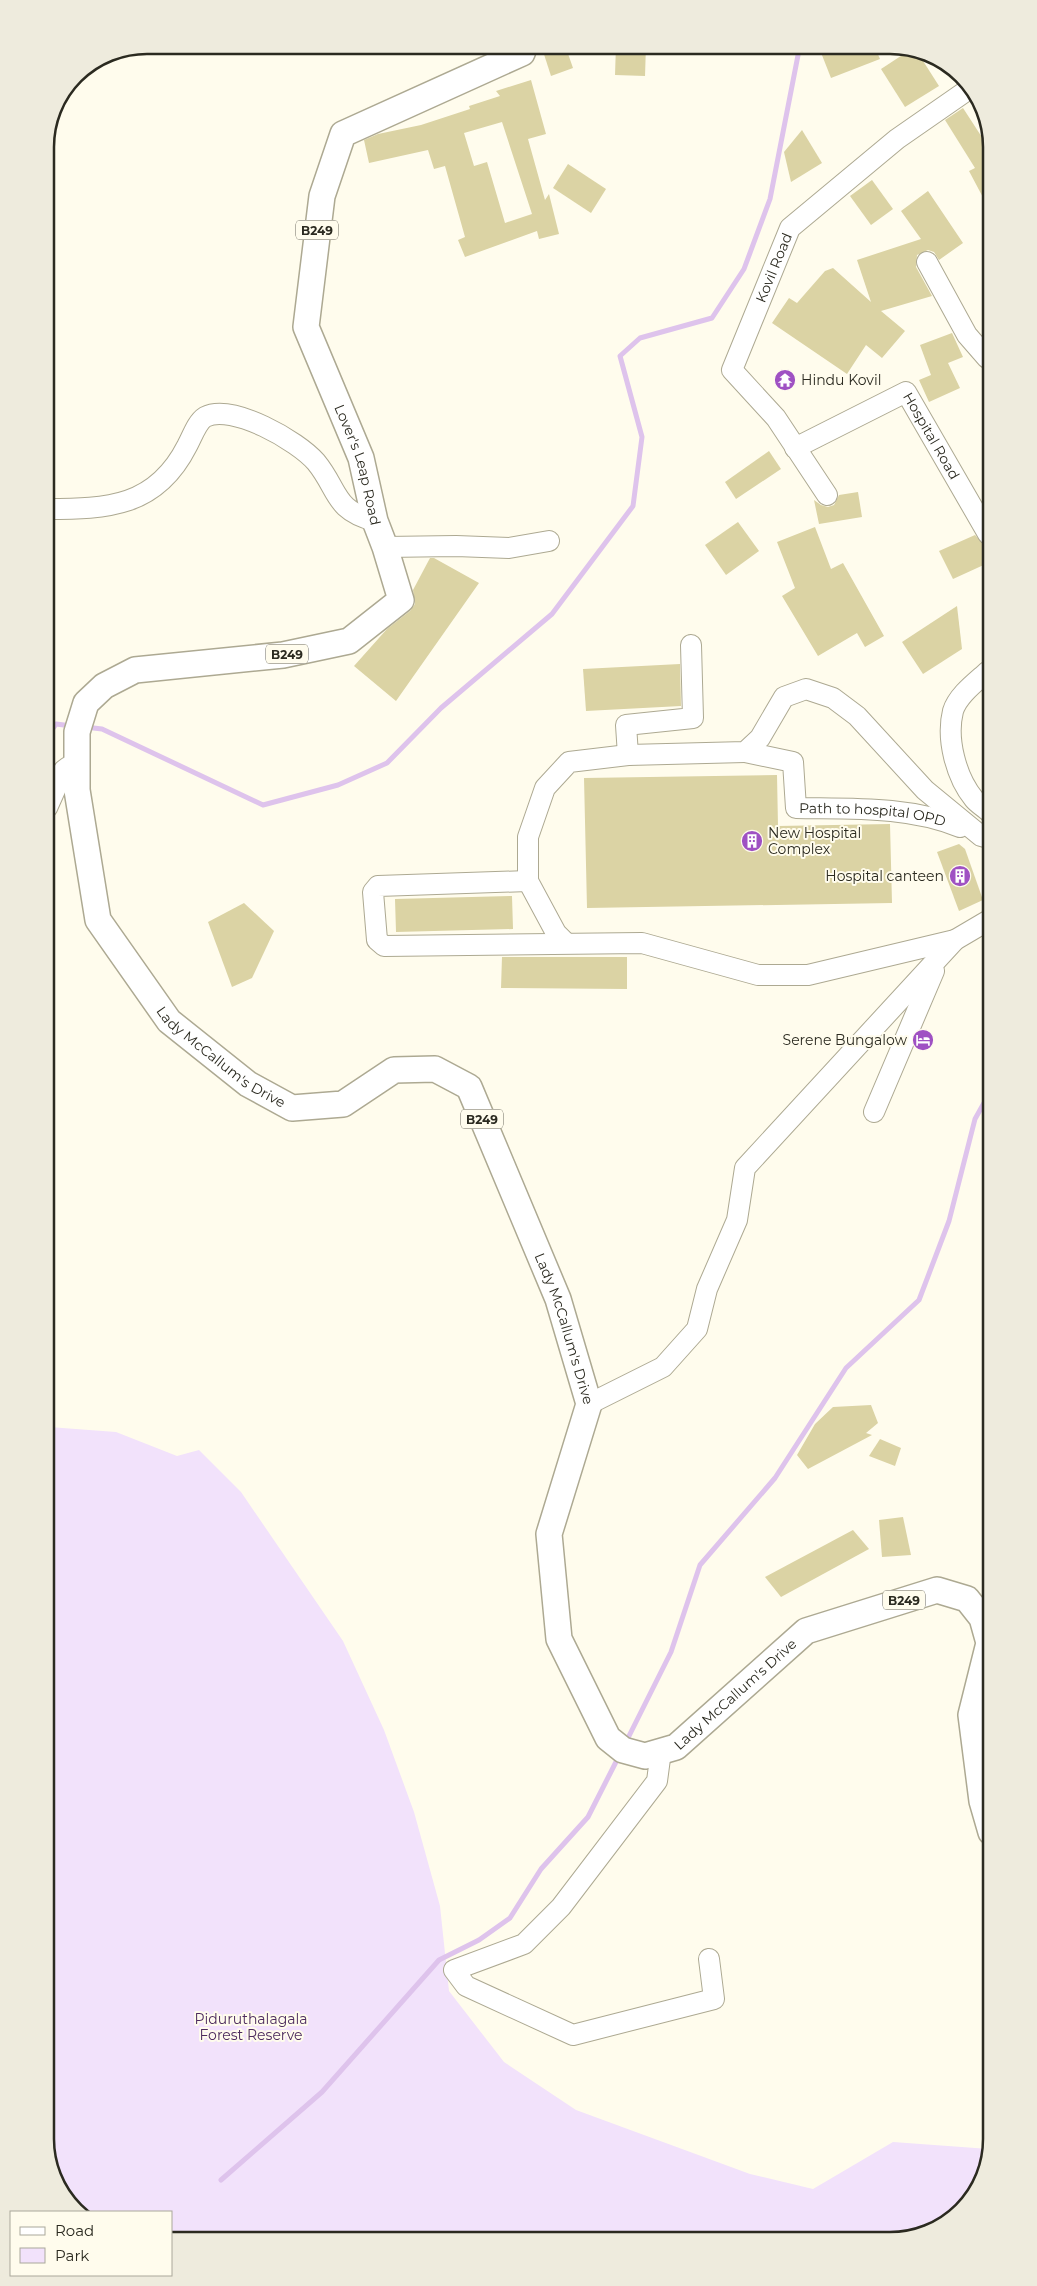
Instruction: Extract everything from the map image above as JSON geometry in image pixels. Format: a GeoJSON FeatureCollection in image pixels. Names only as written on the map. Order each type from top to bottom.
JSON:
{"type":"FeatureCollection","features":[{"type":"Feature","properties":{"kind":"main road","name":"Lover's Leap Road"},"geometry":{"type":"LineString","coordinates":[[76,766],[77,732],[86,703],[104,686],[135,670],[283,655],[348,641],[401,600],[385,547],[374,521],[361,458],[306,327],[322,196],[343,134],[520,54]]}},
{"type":"Feature","properties":{"kind":"main road","name":"Lady McCallum's Drive"},"geometry":{"type":"LineString","coordinates":[[76,766],[76,790],[98,920],[169,1021],[248,1084],[292,1108],[343,1104],[394,1070],[435,1069],[469,1087],[558,1300],[589,1404],[549,1534],[559,1639],[608,1738],[623,1750],[653,1753],[676,1746],[806,1631],[937,1590],[967,1599],[983,1622]]}},
{"type":"Feature","properties":{"kind":"main road","name":"Lady McCallum's Drive"},"geometry":{"type":"LineString","coordinates":[[983,1667],[971,1715],[983,1804]]}},
{"type":"Feature","properties":{"kind":"street","name":"Kovil Road"},"geometry":{"type":"LineString","coordinates":[[795,448],[776,418],[732,370],[790,228],[897,139],[965,92]]}},
{"type":"Feature","properties":{"kind":"street"},"geometry":{"type":"LineString","coordinates":[[927,262],[966,335],[983,354]]}},
{"type":"Feature","properties":{"kind":"street","name":"Hospital Road"},"geometry":{"type":"LineString","coordinates":[[795,448],[906,392],[983,525]]}},
{"type":"Feature","properties":{"kind":"street"},"geometry":{"type":"LineString","coordinates":[[54,509],[111,506],[145,492],[169,475],[180,460],[203,418],[213,414],[227,413],[239,416],[265,428],[303,450],[316,462],[344,506],[353,514],[374,521]]}},
{"type":"Feature","properties":{"kind":"street"},"geometry":{"type":"LineString","coordinates":[[795,448],[827,495]]}},
{"type":"Feature","properties":{"kind":"street"},"geometry":{"type":"LineString","coordinates":[[385,547],[456,546],[509,548],[549,542]]}},
{"type":"Feature","properties":{"kind":"street"},"geometry":{"type":"LineString","coordinates":[[628,755],[626,725],[693,718],[690,645]]}},
{"type":"Feature","properties":{"kind":"street"},"geometry":{"type":"LineString","coordinates":[[983,675],[966,690],[953,710],[951,739],[958,771],[974,799],[983,807]]}},
{"type":"Feature","properties":{"kind":"street"},"geometry":{"type":"LineString","coordinates":[[566,943],[556,933],[528,881],[528,838],[545,788],[569,762],[628,755],[745,752],[760,738],[784,697],[806,690],[834,698],[857,716],[925,790],[983,835]]}},
{"type":"Feature","properties":{"kind":"street","name":"Path to hospital OPD"},"geometry":{"type":"LineString","coordinates":[[745,752],[793,762],[796,808],[887,810],[937,818],[983,836]]}},
{"type":"Feature","properties":{"kind":"street"},"geometry":{"type":"LineString","coordinates":[[54,792],[64,770],[68,766],[76,766]]}},
{"type":"Feature","properties":{"kind":"street"},"geometry":{"type":"LineString","coordinates":[[528,881],[378,886],[373,892],[377,940],[384,946],[642,943],[758,975],[808,975],[954,940],[983,923]]}},
{"type":"Feature","properties":{"kind":"street"},"geometry":{"type":"LineString","coordinates":[[589,1404],[663,1367],[697,1329],[707,1289],[737,1220],[745,1168],[954,940]]}},
{"type":"Feature","properties":{"kind":"street"},"geometry":{"type":"LineString","coordinates":[[874,1112],[940,957]]}},
{"type":"Feature","properties":{"kind":"street"},"geometry":{"type":"LineString","coordinates":[[653,1753],[657,1781],[561,1907],[524,1944],[454,1970],[466,1986],[573,2035],[714,1999],[708,1959]]}},
{"type":"Feature","properties":{"kind":"green space","name":"Piduruthalagala Forest Reserve"},"geometry":{"type":"Polygon","coordinates":[[[54,1427],[116,1432],[177,1456],[199,1450],[241,1492],[343,1641],[384,1730],[414,1812],[440,1906],[449,1991],[504,2062],[576,2110],[750,2174],[813,2189],[893,2142],[982,2149],[978,2169],[971,2186],[960,2201],[942,2217],[914,2229],[890,2232],[172,2232],[172,2211],[88,2211],[66,2186],[59,2169],[54,2145],[54,1427]]]}},
{"type":"Feature","properties":{"kind":"building"},"geometry":{"type":"Polygon","coordinates":[[[544,54],[568,54],[573,68],[551,76],[544,54]]]}},
{"type":"Feature","properties":{"kind":"building"},"geometry":{"type":"Polygon","coordinates":[[[616,54],[646,54],[645,76],[615,75],[616,54]]]}},
{"type":"Feature","properties":{"kind":"building"},"geometry":{"type":"Polygon","coordinates":[[[822,54],[878,54],[880,59],[831,78],[822,54]]]}},
{"type":"Feature","properties":{"kind":"building"},"geometry":{"type":"Polygon","coordinates":[[[902,55],[914,57],[922,60],[939,86],[905,107],[881,69],[902,55]]]}},
{"type":"Feature","properties":{"kind":"building"},"geometry":{"type":"Polygon","coordinates":[[[531,80],[546,134],[528,139],[545,200],[549,194],[559,234],[539,239],[537,231],[465,257],[458,240],[465,237],[445,166],[434,169],[428,150],[369,163],[364,140],[378,134],[421,125],[470,109],[469,106],[500,96],[496,91],[531,80]],[[502,122],[464,133],[474,166],[487,162],[505,223],[532,214],[502,122]]]}},
{"type":"Feature","properties":{"kind":"building"},"geometry":{"type":"Polygon","coordinates":[[[963,108],[982,138],[983,197],[969,171],[975,168],[945,120],[963,108]]]}},
{"type":"Feature","properties":{"kind":"building"},"geometry":{"type":"Polygon","coordinates":[[[802,130],[822,163],[791,182],[784,152],[802,130]]]}},
{"type":"Feature","properties":{"kind":"building"},"geometry":{"type":"Polygon","coordinates":[[[568,164],[606,189],[591,213],[553,188],[568,164]]]}},
{"type":"Feature","properties":{"kind":"building"},"geometry":{"type":"Polygon","coordinates":[[[872,180],[893,209],[871,225],[850,196],[872,180]]]}},
{"type":"Feature","properties":{"kind":"building"},"geometry":{"type":"Polygon","coordinates":[[[928,191],[963,243],[939,260],[934,252],[928,250],[917,255],[916,267],[932,296],[881,311],[905,331],[882,358],[866,345],[847,374],[772,323],[789,298],[797,303],[825,271],[833,268],[871,302],[857,260],[921,239],[901,211],[928,191]]]}},
{"type":"Feature","properties":{"kind":"building"},"geometry":{"type":"Polygon","coordinates":[[[952,333],[963,357],[948,363],[960,388],[929,402],[919,380],[931,375],[920,345],[952,333]]]}},
{"type":"Feature","properties":{"kind":"building"},"geometry":{"type":"Polygon","coordinates":[[[769,451],[781,469],[736,499],[725,482],[769,451]]]}},
{"type":"Feature","properties":{"kind":"building"},"geometry":{"type":"Polygon","coordinates":[[[858,492],[862,517],[819,524],[814,500],[828,507],[834,505],[839,495],[858,492]]]}},
{"type":"Feature","properties":{"kind":"building"},"geometry":{"type":"Polygon","coordinates":[[[738,522],[759,551],[726,575],[705,545],[738,522]]]}},
{"type":"Feature","properties":{"kind":"building"},"geometry":{"type":"Polygon","coordinates":[[[815,527],[831,569],[843,563],[884,636],[865,647],[857,633],[818,656],[782,596],[795,588],[777,542],[815,527]]]}},
{"type":"Feature","properties":{"kind":"building"},"geometry":{"type":"Polygon","coordinates":[[[975,535],[983,543],[983,565],[953,579],[939,551],[975,535]]]}},
{"type":"Feature","properties":{"kind":"building"},"geometry":{"type":"Polygon","coordinates":[[[430,558],[434,558],[479,583],[396,701],[354,666],[387,629],[410,611],[415,604],[413,590],[430,558]]]}},
{"type":"Feature","properties":{"kind":"building"},"geometry":{"type":"Polygon","coordinates":[[[957,606],[962,649],[923,674],[902,642],[957,606]]]}},
{"type":"Feature","properties":{"kind":"building"},"geometry":{"type":"Polygon","coordinates":[[[680,664],[681,706],[586,711],[583,669],[680,664]]]}},
{"type":"Feature","properties":{"kind":"building","name":"New Hospital Complex"},"geometry":{"type":"Polygon","coordinates":[[[777,775],[778,826],[890,824],[892,903],[587,908],[584,778],[777,775]]]}},
{"type":"Feature","properties":{"kind":"building","name":"Hospital canteen"},"geometry":{"type":"Polygon","coordinates":[[[959,844],[965,849],[983,900],[959,911],[937,852],[959,844]]]}},
{"type":"Feature","properties":{"kind":"building"},"geometry":{"type":"Polygon","coordinates":[[[512,896],[513,929],[396,932],[395,899],[512,896]]]}},
{"type":"Feature","properties":{"kind":"building"},"geometry":{"type":"Polygon","coordinates":[[[244,903],[274,931],[252,978],[232,987],[208,922],[244,903]]]}},
{"type":"Feature","properties":{"kind":"building"},"geometry":{"type":"Polygon","coordinates":[[[502,957],[627,957],[627,989],[501,988],[502,957]]]}},
{"type":"Feature","properties":{"kind":"building"},"geometry":{"type":"Polygon","coordinates":[[[871,1405],[878,1423],[866,1433],[872,1435],[808,1469],[797,1455],[815,1424],[833,1407],[871,1405]]]}},
{"type":"Feature","properties":{"kind":"building"},"geometry":{"type":"Polygon","coordinates":[[[880,1439],[901,1448],[895,1466],[869,1456],[880,1439]]]}},
{"type":"Feature","properties":{"kind":"building"},"geometry":{"type":"Polygon","coordinates":[[[903,1517],[911,1555],[882,1557],[879,1520],[903,1517]]]}},
{"type":"Feature","properties":{"kind":"building"},"geometry":{"type":"Polygon","coordinates":[[[853,1530],[869,1549],[781,1597],[765,1577],[853,1530]]]}},
{"type":"Feature","properties":{"kind":"waterway"},"geometry":{"type":"LineString","coordinates":[[85,727],[102,729],[263,805],[338,785],[387,763],[441,708],[552,614],[633,506],[642,437],[620,356],[640,338],[712,318],[744,269],[770,199],[798,54]]}},
{"type":"Feature","properties":{"kind":"waterway"},"geometry":{"type":"LineString","coordinates":[[54,727],[56,724],[72,726]]}},
{"type":"Feature","properties":{"kind":"waterway"},"geometry":{"type":"LineString","coordinates":[[625,1744],[671,1652],[700,1565],[775,1478],[846,1368],[919,1300],[949,1221],[975,1119],[983,1105]]}},
{"type":"Feature","properties":{"kind":"waterway"},"geometry":{"type":"LineString","coordinates":[[221,2180],[322,2092],[439,1960],[479,1940],[510,1918],[541,1869],[588,1817],[619,1756]]}},
{"type":"Feature","properties":{"kind":"place","name":"Hindu Kovil"},"geometry":{"type":"Point","coordinates":[785,380]}},
{"type":"Feature","properties":{"kind":"place","name":"New Hospital Complex"},"geometry":{"type":"Point","coordinates":[752,841]}},
{"type":"Feature","properties":{"kind":"place","name":"Hospital canteen"},"geometry":{"type":"Point","coordinates":[960,876]}},
{"type":"Feature","properties":{"kind":"place","name":"Serene Bungalow"},"geometry":{"type":"Point","coordinates":[923,1040]}}]}
